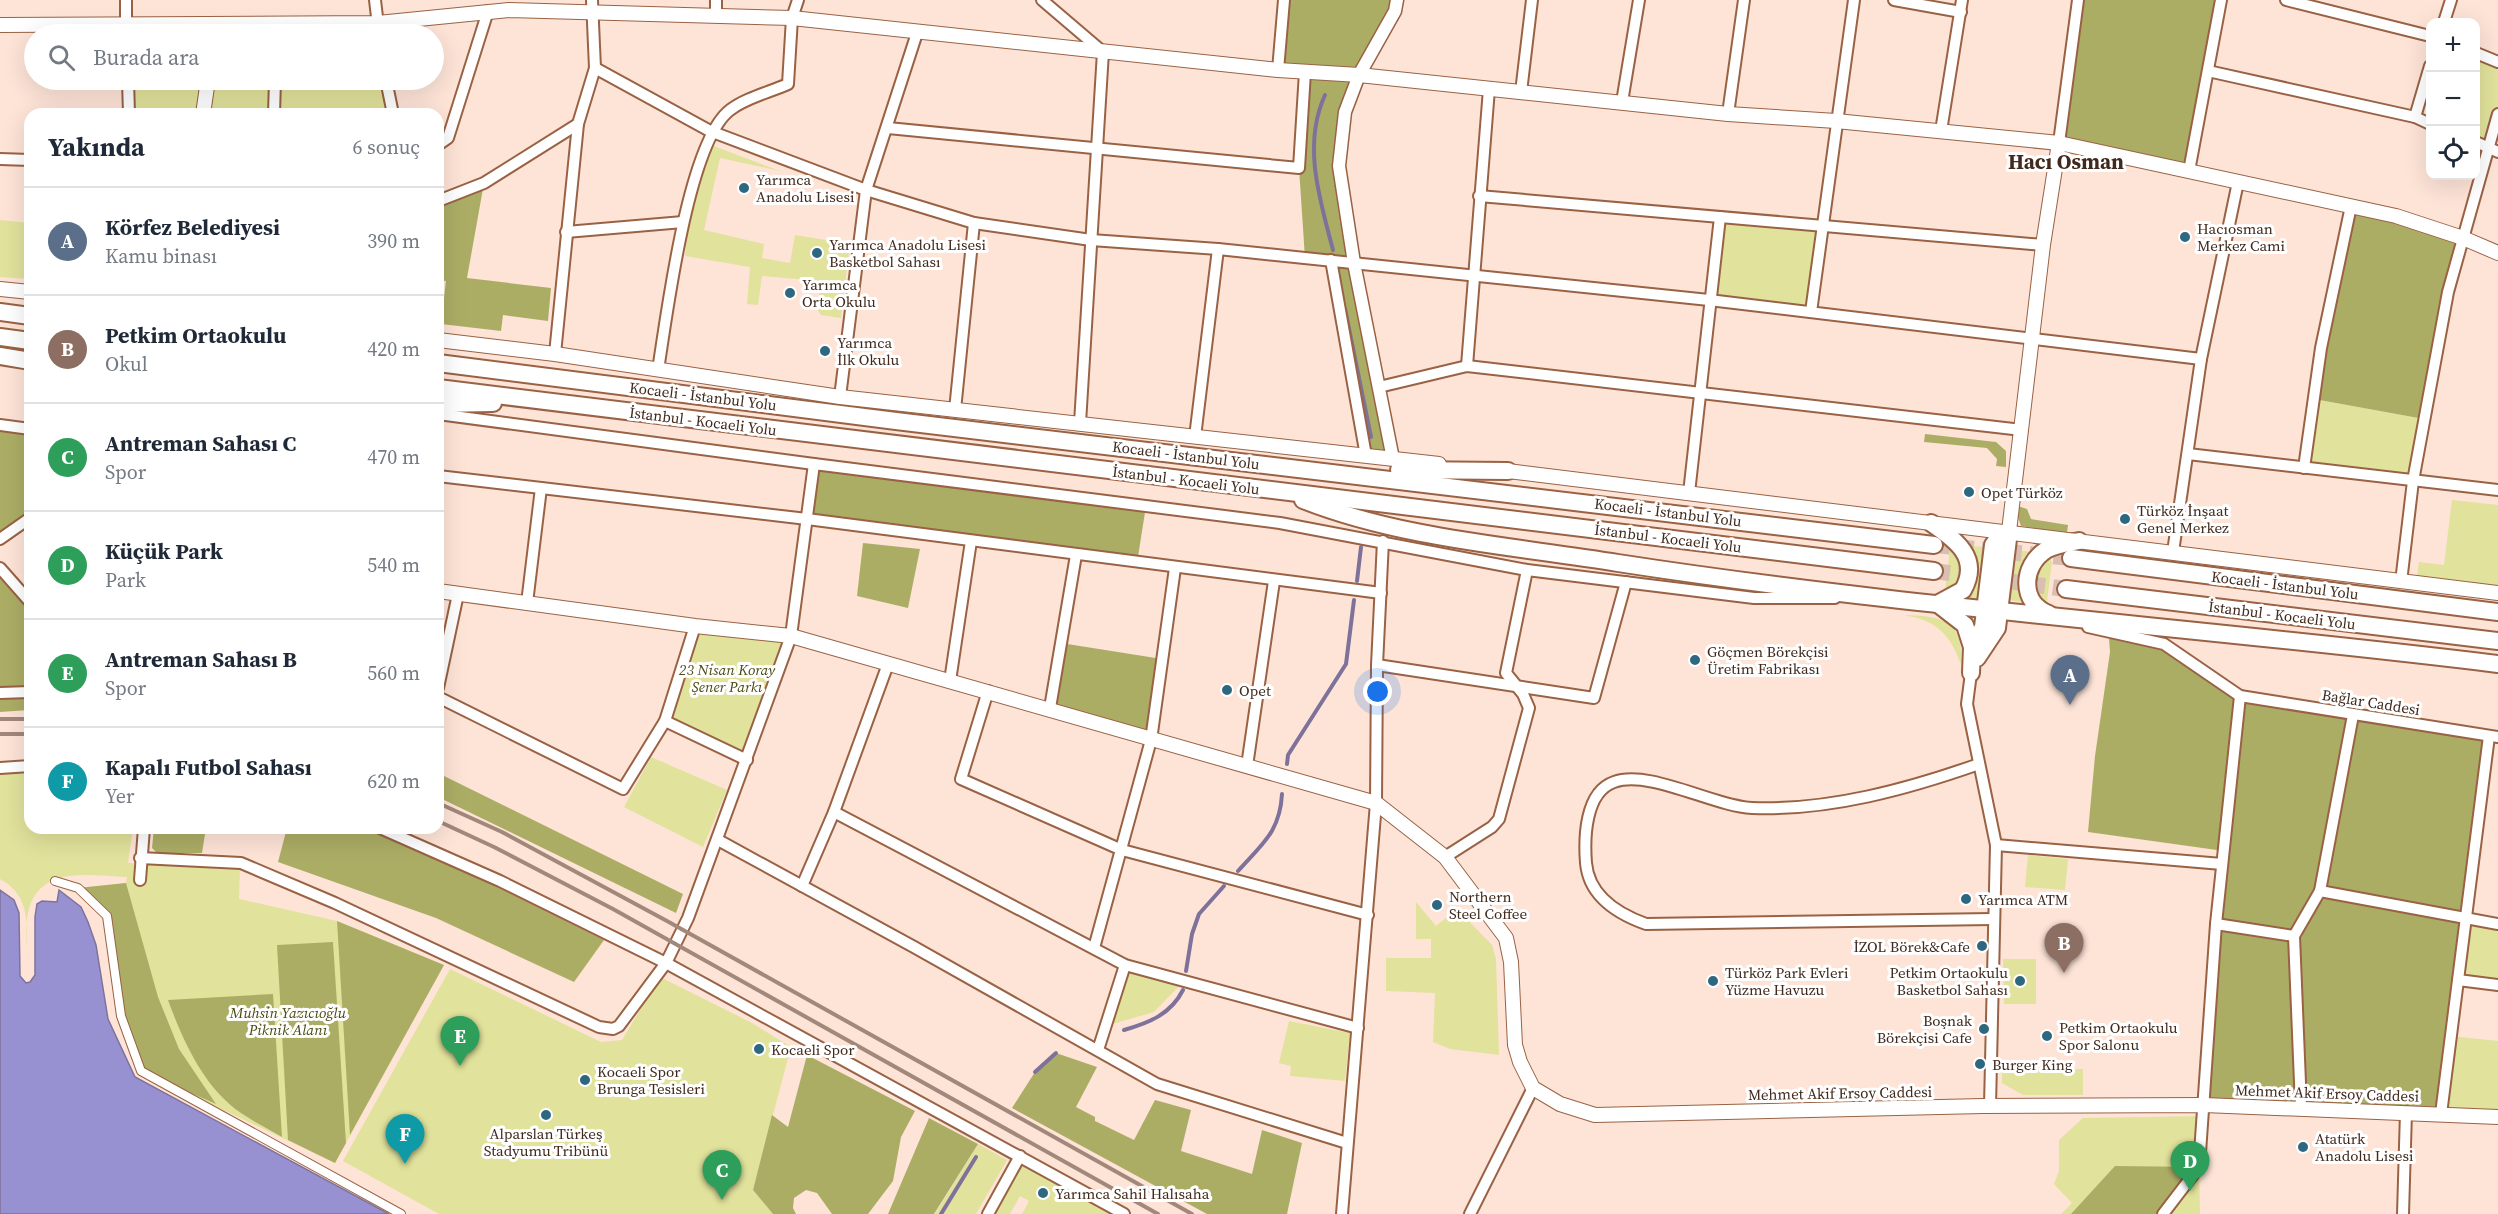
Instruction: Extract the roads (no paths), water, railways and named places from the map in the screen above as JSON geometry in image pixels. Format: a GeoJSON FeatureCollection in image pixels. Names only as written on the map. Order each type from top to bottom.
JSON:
{"type":"FeatureCollection","features":[{"type":"Feature","properties":{"kind":"highway"},"geometry":{"type":"LineString","coordinates":[[0,312],[24,315]]}},
{"type":"Feature","properties":{"kind":"highway"},"geometry":{"type":"LineString","coordinates":[[0,337],[24,339]]}},
{"type":"Feature","properties":{"kind":"highway"},"geometry":{"type":"LineString","coordinates":[[0,356],[24,360]]}},
{"type":"Feature","properties":{"kind":"highway","name":"Kocaeli - İstanbul Yolu"},"geometry":{"type":"LineString","coordinates":[[444,364],[896,421],[1934,545]]}},
{"type":"Feature","properties":{"kind":"highway","name":"İstanbul - Kocaeli Yolu"},"geometry":{"type":"LineString","coordinates":[[444,389],[1934,571]]}},
{"type":"Feature","properties":{"kind":"highway"},"geometry":{"type":"LineString","coordinates":[[444,404],[557,403]]}},
{"type":"Feature","properties":{"kind":"highway"},"geometry":{"type":"LineString","coordinates":[[1314,470],[1508,471]]}},
{"type":"Feature","properties":{"kind":"highway"},"geometry":{"type":"LineString","coordinates":[[1280,491],[1347,517],[1423,532],[1740,582],[2055,617],[2335,644],[2498,664]]}},
{"type":"Feature","properties":{"kind":"highway"},"geometry":{"type":"LineString","coordinates":[[1931,523],[1959,545],[1969,559],[1970,569],[1963,590],[1938,603]]}},
{"type":"Feature","properties":{"kind":"highway"},"geometry":{"type":"LineString","coordinates":[[1997,628],[1993,609],[1993,545],[2008,531]]}},
{"type":"Feature","properties":{"kind":"highway"},"geometry":{"type":"LineString","coordinates":[[2055,617],[2036,608],[2031,600],[2027,590],[2030,567],[2046,550],[2079,540]]}},
{"type":"Feature","properties":{"kind":"highway","name":"Kocaeli - İstanbul Yolu"},"geometry":{"type":"LineString","coordinates":[[2071,558],[2498,612]]}},
{"type":"Feature","properties":{"kind":"highway","name":"İstanbul - Kocaeli Yolu"},"geometry":{"type":"LineString","coordinates":[[2066,589],[2498,641]]}},
{"type":"Feature","properties":{"kind":"highway"},"geometry":{"type":"LineString","coordinates":[[1938,603],[1965,625],[1972,647],[1971,673]]}},
{"type":"Feature","properties":{"kind":"highway"},"geometry":{"type":"LineString","coordinates":[[1972,647],[1993,609]]}},
{"type":"Feature","properties":{"kind":"highway"},"geometry":{"type":"LineString","coordinates":[[1971,673],[1980,652],[1997,628],[2016,620],[2055,617]]}},
{"type":"Feature","properties":{"kind":"main road"},"geometry":{"type":"LineString","coordinates":[[409,24],[488,11],[510,5],[593,6],[716,16],[792,18],[1278,70],[1359,75],[1728,114],[1836,121],[2059,143],[2396,216],[2463,238],[2498,253]]}},
{"type":"Feature","properties":{"kind":"main road"},"geometry":{"type":"LineString","coordinates":[[0,25],[24,26]]}},
{"type":"Feature","properties":{"kind":"main road"},"geometry":{"type":"LineString","coordinates":[[204,108],[207,90]]}},
{"type":"Feature","properties":{"kind":"main road"},"geometry":{"type":"LineString","coordinates":[[2008,531],[2043,245],[2059,143]]}},
{"type":"Feature","properties":{"kind":"main road"},"geometry":{"type":"LineString","coordinates":[[0,289],[24,291]]}},
{"type":"Feature","properties":{"kind":"main road"},"geometry":{"type":"LineString","coordinates":[[444,341],[555,354],[840,397],[1508,471],[2498,593]]}},
{"type":"Feature","properties":{"kind":"main road"},"geometry":{"type":"LineString","coordinates":[[444,592],[695,626],[791,636],[1376,802],[1444,857],[1506,938],[1511,962],[1515,1045],[1520,1062],[1533,1088]]}},
{"type":"Feature","properties":{"kind":"main road","name":"Mehmet Akif Ersoy Caddesi"},"geometry":{"type":"LineString","coordinates":[[1533,1088],[1560,1104],[1595,1115],[1990,1106],[2204,1105],[2301,1107],[2498,1118]]}},
{"type":"Feature","properties":{"kind":"street"},"geometry":{"type":"LineString","coordinates":[[126,0],[126,24]]}},
{"type":"Feature","properties":{"kind":"street"},"geometry":{"type":"LineString","coordinates":[[375,0],[377,24]]}},
{"type":"Feature","properties":{"kind":"street"},"geometry":{"type":"LineString","coordinates":[[716,0],[716,16]]}},
{"type":"Feature","properties":{"kind":"street"},"geometry":{"type":"LineString","coordinates":[[658,370],[683,222],[710,131],[730,109],[788,84],[792,18],[798,0]]}},
{"type":"Feature","properties":{"kind":"street"},"geometry":{"type":"LineString","coordinates":[[1042,0],[1103,52],[1080,423]]}},
{"type":"Feature","properties":{"kind":"street"},"geometry":{"type":"LineString","coordinates":[[1278,70],[1284,0]]}},
{"type":"Feature","properties":{"kind":"street"},"geometry":{"type":"LineString","coordinates":[[1393,459],[1354,263],[1339,166],[1345,112],[1359,75],[1395,11],[1397,0]]}},
{"type":"Feature","properties":{"kind":"street"},"geometry":{"type":"LineString","coordinates":[[1521,92],[1532,0]]}},
{"type":"Feature","properties":{"kind":"street"},"geometry":{"type":"LineString","coordinates":[[1622,102],[1639,0]]}},
{"type":"Feature","properties":{"kind":"street"},"geometry":{"type":"LineString","coordinates":[[1728,114],[1744,0]]}},
{"type":"Feature","properties":{"kind":"street"},"geometry":{"type":"LineString","coordinates":[[1811,312],[1854,0]]}},
{"type":"Feature","properties":{"kind":"street"},"geometry":{"type":"LineString","coordinates":[[1894,0],[1960,12]]}},
{"type":"Feature","properties":{"kind":"street"},"geometry":{"type":"LineString","coordinates":[[1941,131],[1962,0]]}},
{"type":"Feature","properties":{"kind":"street"},"geometry":{"type":"LineString","coordinates":[[2059,143],[2078,0]]}},
{"type":"Feature","properties":{"kind":"street"},"geometry":{"type":"LineString","coordinates":[[2189,171],[2221,0]]}},
{"type":"Feature","properties":{"kind":"street"},"geometry":{"type":"LineString","coordinates":[[2286,0],[2426,35]]}},
{"type":"Feature","properties":{"kind":"street"},"geometry":{"type":"LineString","coordinates":[[2445,18],[2451,0]]}},
{"type":"Feature","properties":{"kind":"street"},"geometry":{"type":"LineString","coordinates":[[555,354],[578,124],[595,68],[593,6]]}},
{"type":"Feature","properties":{"kind":"street"},"geometry":{"type":"LineString","coordinates":[[444,141],[448,138],[488,11]]}},
{"type":"Feature","properties":{"kind":"street"},"geometry":{"type":"LineString","coordinates":[[840,397],[866,190],[917,33]]}},
{"type":"Feature","properties":{"kind":"street"},"geometry":{"type":"LineString","coordinates":[[2480,55],[2498,62]]}},
{"type":"Feature","properties":{"kind":"street"},"geometry":{"type":"LineString","coordinates":[[595,68],[710,131],[866,190],[974,223],[1091,240],[1218,249],[1472,274],[2201,358]]}},
{"type":"Feature","properties":{"kind":"street"},"geometry":{"type":"LineString","coordinates":[[2208,71],[2415,117],[2426,122]]}},
{"type":"Feature","properties":{"kind":"street"},"geometry":{"type":"LineString","coordinates":[[888,128],[1299,168],[1305,72]]}},
{"type":"Feature","properties":{"kind":"street"},"geometry":{"type":"LineString","coordinates":[[2415,117],[2428,72]]}},
{"type":"Feature","properties":{"kind":"street"},"geometry":{"type":"LineString","coordinates":[[1467,366],[1472,274],[1489,89]]}},
{"type":"Feature","properties":{"kind":"street"},"geometry":{"type":"LineString","coordinates":[[128,90],[129,108]]}},
{"type":"Feature","properties":{"kind":"street"},"geometry":{"type":"LineString","coordinates":[[274,108],[275,90]]}},
{"type":"Feature","properties":{"kind":"street"},"geometry":{"type":"LineString","coordinates":[[388,90],[392,108]]}},
{"type":"Feature","properties":{"kind":"street"},"geometry":{"type":"LineString","coordinates":[[2401,582],[2413,481],[2448,292],[2463,238],[2493,149],[2498,114]]}},
{"type":"Feature","properties":{"kind":"street"},"geometry":{"type":"LineString","coordinates":[[444,199],[484,183],[578,124]]}},
{"type":"Feature","properties":{"kind":"street"},"geometry":{"type":"LineString","coordinates":[[0,159],[24,160]]}},
{"type":"Feature","properties":{"kind":"street"},"geometry":{"type":"LineString","coordinates":[[2173,552],[2201,358],[2238,182]]}},
{"type":"Feature","properties":{"kind":"street"},"geometry":{"type":"LineString","coordinates":[[1479,196],[2043,245]]}},
{"type":"Feature","properties":{"kind":"street"},"geometry":{"type":"LineString","coordinates":[[2304,468],[2321,348],[2351,206]]}},
{"type":"Feature","properties":{"kind":"street"},"geometry":{"type":"LineString","coordinates":[[1689,493],[1720,217]]}},
{"type":"Feature","properties":{"kind":"street"},"geometry":{"type":"LineString","coordinates":[[566,232],[683,222]]}},
{"type":"Feature","properties":{"kind":"street"},"geometry":{"type":"LineString","coordinates":[[955,410],[974,223]]}},
{"type":"Feature","properties":{"kind":"street"},"geometry":{"type":"LineString","coordinates":[[1195,436],[1218,249]]}},
{"type":"Feature","properties":{"kind":"street"},"geometry":{"type":"LineString","coordinates":[[1331,260],[1366,456]]}},
{"type":"Feature","properties":{"kind":"street"},"geometry":{"type":"LineString","coordinates":[[1379,387],[1467,366],[2022,430]]}},
{"type":"Feature","properties":{"kind":"street"},"geometry":{"type":"LineString","coordinates":[[444,415],[1280,523],[1527,570],[1754,598],[1889,597]]}},
{"type":"Feature","properties":{"kind":"street"},"geometry":{"type":"LineString","coordinates":[[0,425],[24,428]]}},
{"type":"Feature","properties":{"kind":"street"},"geometry":{"type":"LineString","coordinates":[[2188,454],[2498,490]]}},
{"type":"Feature","properties":{"kind":"street"},"geometry":{"type":"LineString","coordinates":[[140,858],[241,863],[335,903],[606,1029],[619,1026],[666,963],[688,918],[791,636],[814,464]]}},
{"type":"Feature","properties":{"kind":"street"},"geometry":{"type":"LineString","coordinates":[[444,477],[807,519],[1381,593]]}},
{"type":"Feature","properties":{"kind":"street"},"geometry":{"type":"LineString","coordinates":[[527,603],[541,488]]}},
{"type":"Feature","properties":{"kind":"street"},"geometry":{"type":"LineString","coordinates":[[0,539],[24,522]]}},
{"type":"Feature","properties":{"kind":"street"},"geometry":{"type":"LineString","coordinates":[[950,681],[971,541]]}},
{"type":"Feature","properties":{"kind":"street"},"geometry":{"type":"LineString","coordinates":[[1342,1214],[1376,802],[1377,665],[1383,542]]}},
{"type":"Feature","properties":{"kind":"street"},"geometry":{"type":"LineString","coordinates":[[1050,708],[1076,555]]}},
{"type":"Feature","properties":{"kind":"street"},"geometry":{"type":"LineString","coordinates":[[0,568],[24,595]]}},
{"type":"Feature","properties":{"kind":"street"},"geometry":{"type":"LineString","coordinates":[[1094,948],[1151,740],[1175,568]]}},
{"type":"Feature","properties":{"kind":"street"},"geometry":{"type":"LineString","coordinates":[[1444,857],[1492,827],[1499,819],[1529,708],[1523,694],[1506,673],[1527,570]]}},
{"type":"Feature","properties":{"kind":"street"},"geometry":{"type":"LineString","coordinates":[[1247,766],[1274,581]]}},
{"type":"Feature","properties":{"kind":"street"},"geometry":{"type":"LineString","coordinates":[[1377,665],[1594,698],[1626,582]]}},
{"type":"Feature","properties":{"kind":"street"},"geometry":{"type":"LineString","coordinates":[[444,660],[458,594]]}},
{"type":"Feature","properties":{"kind":"street"},"geometry":{"type":"LineString","coordinates":[[2055,617],[2164,644],[2240,696],[2216,924],[2199,1167],[2163,1214]]}},
{"type":"Feature","properties":{"kind":"street"},"geometry":{"type":"LineString","coordinates":[[444,700],[623,789],[665,721],[695,626]]}},
{"type":"Feature","properties":{"kind":"street"},"geometry":{"type":"LineString","coordinates":[[802,886],[834,812],[888,664]]}},
{"type":"Feature","properties":{"kind":"street"},"geometry":{"type":"LineString","coordinates":[[1971,673],[1967,704],[1996,845],[1990,1106]]}},
{"type":"Feature","properties":{"kind":"street"},"geometry":{"type":"LineString","coordinates":[[988,691],[961,779],[1122,850],[1368,915]]}},
{"type":"Feature","properties":{"kind":"street"},"geometry":{"type":"LineString","coordinates":[[0,693],[24,692]]}},
{"type":"Feature","properties":{"kind":"street","name":"Bağlar Caddesi"},"geometry":{"type":"LineString","coordinates":[[2240,696],[2493,737]]}},
{"type":"Feature","properties":{"kind":"street"},"geometry":{"type":"LineString","coordinates":[[2301,1107],[2294,936],[2320,891],[2353,715]]}},
{"type":"Feature","properties":{"kind":"street"},"geometry":{"type":"LineString","coordinates":[[665,721],[747,760]]}},
{"type":"Feature","properties":{"kind":"street"},"geometry":{"type":"LineString","coordinates":[[2441,1114],[2464,920],[2493,737]]}},
{"type":"Feature","properties":{"kind":"street"},"geometry":{"type":"LineString","coordinates":[[1980,764],[1860,798],[1772,807],[1734,804],[1647,781],[1627,778],[1612,782],[1600,794],[1591,809],[1585,847],[1587,868],[1593,887],[1606,904],[1623,916],[1646,924],[1993,919]]}},
{"type":"Feature","properties":{"kind":"street"},"geometry":{"type":"LineString","coordinates":[[0,768],[24,766]]}},
{"type":"Feature","properties":{"kind":"street"},"geometry":{"type":"LineString","coordinates":[[834,812],[1125,965],[1358,1028]]}},
{"type":"Feature","properties":{"kind":"street"},"geometry":{"type":"LineString","coordinates":[[140,880],[143,834]]}},
{"type":"Feature","properties":{"kind":"street"},"geometry":{"type":"LineString","coordinates":[[394,834],[500,881],[666,963],[1124,1214]]}},
{"type":"Feature","properties":{"kind":"street"},"geometry":{"type":"LineString","coordinates":[[718,840],[1157,1084],[1347,1143]]}},
{"type":"Feature","properties":{"kind":"street"},"geometry":{"type":"LineString","coordinates":[[1996,845],[2222,864]]}},
{"type":"Feature","properties":{"kind":"street"},"geometry":{"type":"LineString","coordinates":[[55,881],[78,888],[107,916],[120,1016],[141,1071],[401,1214]]}},
{"type":"Feature","properties":{"kind":"street"},"geometry":{"type":"LineString","coordinates":[[2320,891],[2464,920],[2498,924]]}},
{"type":"Feature","properties":{"kind":"street"},"geometry":{"type":"LineString","coordinates":[[2216,924],[2294,936]]}},
{"type":"Feature","properties":{"kind":"street"},"geometry":{"type":"LineString","coordinates":[[1098,1050],[1125,965]]}},
{"type":"Feature","properties":{"kind":"street"},"geometry":{"type":"LineString","coordinates":[[2458,980],[2498,985]]}},
{"type":"Feature","properties":{"kind":"street"},"geometry":{"type":"LineString","coordinates":[[1470,1214],[1533,1088]]}},
{"type":"Feature","properties":{"kind":"street"},"geometry":{"type":"LineString","coordinates":[[2403,1214],[2406,1112]]}},
{"type":"Feature","properties":{"kind":"street"},"geometry":{"type":"LineString","coordinates":[[988,1214],[1020,1156]]}},
{"type":"Feature","properties":{"kind":"waterway"},"geometry":{"type":"LineString","coordinates":[[1325,95],[1318,114],[1314,153],[1319,192],[1333,250]]}},
{"type":"Feature","properties":{"kind":"waterway"},"geometry":{"type":"LineString","coordinates":[[1345,309],[1371,437]]}},
{"type":"Feature","properties":{"kind":"waterway"},"geometry":{"type":"LineString","coordinates":[[1357,581],[1361,547]]}},
{"type":"Feature","properties":{"kind":"waterway"},"geometry":{"type":"LineString","coordinates":[[1287,764],[1288,755],[1346,664],[1354,600]]}},
{"type":"Feature","properties":{"kind":"waterway"},"geometry":{"type":"LineString","coordinates":[[1238,871],[1274,828],[1281,807],[1282,794]]}},
{"type":"Feature","properties":{"kind":"waterway"},"geometry":{"type":"LineString","coordinates":[[1186,971],[1192,934],[1199,914],[1224,886]]}},
{"type":"Feature","properties":{"kind":"waterway"},"geometry":{"type":"LineString","coordinates":[[1124,1030],[1142,1024],[1166,1011],[1183,990]]}},
{"type":"Feature","properties":{"kind":"waterway"},"geometry":{"type":"LineString","coordinates":[[1035,1072],[1056,1053]]}},
{"type":"Feature","properties":{"kind":"waterway"},"geometry":{"type":"LineString","coordinates":[[941,1214],[976,1157]]}},
{"type":"Feature","properties":{"kind":"tunnel"},"geometry":{"type":"LineString","coordinates":[[1934,545],[2071,558]]}},
{"type":"Feature","properties":{"kind":"tunnel"},"geometry":{"type":"LineString","coordinates":[[1934,571],[2066,589]]}},
{"type":"Feature","properties":{"kind":"railway"},"geometry":{"type":"LineString","coordinates":[[0,719],[24,719]]}},
{"type":"Feature","properties":{"kind":"railway"},"geometry":{"type":"LineString","coordinates":[[0,734],[24,734]]}},
{"type":"Feature","properties":{"kind":"railway"},"geometry":{"type":"LineString","coordinates":[[444,806],[502,832],[667,921],[1192,1214]]}},
{"type":"Feature","properties":{"kind":"railway"},"geometry":{"type":"LineString","coordinates":[[444,824],[613,909],[1158,1214]]}},
{"type":"Feature","properties":{"kind":"place","name":"Yarımca Anadolu Lisesi"},"geometry":{"type":"Point","coordinates":[744,188]}},
{"type":"Feature","properties":{"kind":"place","name":"Hacıosman Merkez Cami"},"geometry":{"type":"Point","coordinates":[2185,237]}},
{"type":"Feature","properties":{"kind":"place","name":"Yarımca Anadolu Lisesi Basketbol Sahası"},"geometry":{"type":"Point","coordinates":[817,253]}},
{"type":"Feature","properties":{"kind":"place","name":"Yarımca Orta Okulu"},"geometry":{"type":"Point","coordinates":[790,293]}},
{"type":"Feature","properties":{"kind":"place","name":"Yarımca İlk Okulu"},"geometry":{"type":"Point","coordinates":[825,351]}},
{"type":"Feature","properties":{"kind":"place","name":"Opet Türköz"},"geometry":{"type":"Point","coordinates":[1969,492]}},
{"type":"Feature","properties":{"kind":"place","name":"Türköz İnşaat Genel Merkez"},"geometry":{"type":"Point","coordinates":[2125,519]}},
{"type":"Feature","properties":{"kind":"place","name":"Göçmen Börekçisi Üretim Fabrikası"},"geometry":{"type":"Point","coordinates":[1695,660]}},
{"type":"Feature","properties":{"kind":"place","name":"Opet"},"geometry":{"type":"Point","coordinates":[1227,690]}},
{"type":"Feature","properties":{"kind":"place","name":"Körfez Belediyesi"},"geometry":{"type":"Point","coordinates":[2070,705]}},
{"type":"Feature","properties":{"kind":"place","name":"Yarımca ATM"},"geometry":{"type":"Point","coordinates":[1966,899]}},
{"type":"Feature","properties":{"kind":"place","name":"Northern Steel Coffee"},"geometry":{"type":"Point","coordinates":[1437,905]}},
{"type":"Feature","properties":{"kind":"place","name":"İZOL Börek&Cafe"},"geometry":{"type":"Point","coordinates":[1982,946]}},
{"type":"Feature","properties":{"kind":"place","name":"Petkim Ortaokulu"},"geometry":{"type":"Point","coordinates":[2064,973]}},
{"type":"Feature","properties":{"kind":"place","name":"Türköz Park Evleri Yüzme Havuzu"},"geometry":{"type":"Point","coordinates":[1713,981]}},
{"type":"Feature","properties":{"kind":"place","name":"Petkim Ortaokulu Basketbol Sahası"},"geometry":{"type":"Point","coordinates":[2020,981]}},
{"type":"Feature","properties":{"kind":"place","name":"Boşnak Börekçisi Cafe"},"geometry":{"type":"Point","coordinates":[1984,1029]}},
{"type":"Feature","properties":{"kind":"place","name":"Petkim Ortaokulu Spor Salonu"},"geometry":{"type":"Point","coordinates":[2047,1036]}},
{"type":"Feature","properties":{"kind":"place","name":"Kocaeli Spor"},"geometry":{"type":"Point","coordinates":[759,1049]}},
{"type":"Feature","properties":{"kind":"place","name":"Burger King"},"geometry":{"type":"Point","coordinates":[1980,1064]}},
{"type":"Feature","properties":{"kind":"place","name":"Antreman Sahası B"},"geometry":{"type":"Point","coordinates":[460,1066]}},
{"type":"Feature","properties":{"kind":"place","name":"Kocaeli Spor Brunga Tesisleri"},"geometry":{"type":"Point","coordinates":[585,1080]}},
{"type":"Feature","properties":{"kind":"place","name":"Alparslan Türkeş Stadyumu Tribünü"},"geometry":{"type":"Point","coordinates":[546,1115]}},
{"type":"Feature","properties":{"kind":"place","name":"Atatürk Anadolu Lisesi"},"geometry":{"type":"Point","coordinates":[2303,1147]}},
{"type":"Feature","properties":{"kind":"place","name":"Kapalı Futbol Sahası"},"geometry":{"type":"Point","coordinates":[405,1164]}},
{"type":"Feature","properties":{"kind":"place","name":"Küçük Park"},"geometry":{"type":"Point","coordinates":[2190,1191]}},
{"type":"Feature","properties":{"kind":"place","name":"Yarımca Sahil Halısaha"},"geometry":{"type":"Point","coordinates":[1043,1193]}},
{"type":"Feature","properties":{"kind":"place","name":"Antreman Sahası C"},"geometry":{"type":"Point","coordinates":[722,1200]}},
{"type":"Feature","properties":{"kind":"district","name":"Hacı Osman"},"geometry":{"type":"Point","coordinates":[2066,161]}},
{"type":"Feature","properties":{"kind":"park label","name":"23 Nisan Koray Şener Parkı"},"geometry":{"type":"Point","coordinates":[727,678]}},
{"type":"Feature","properties":{"kind":"park label","name":"Muhsin Yazıcıoğlu Piknik Alanı"},"geometry":{"type":"Point","coordinates":[288,1020]}}]}
